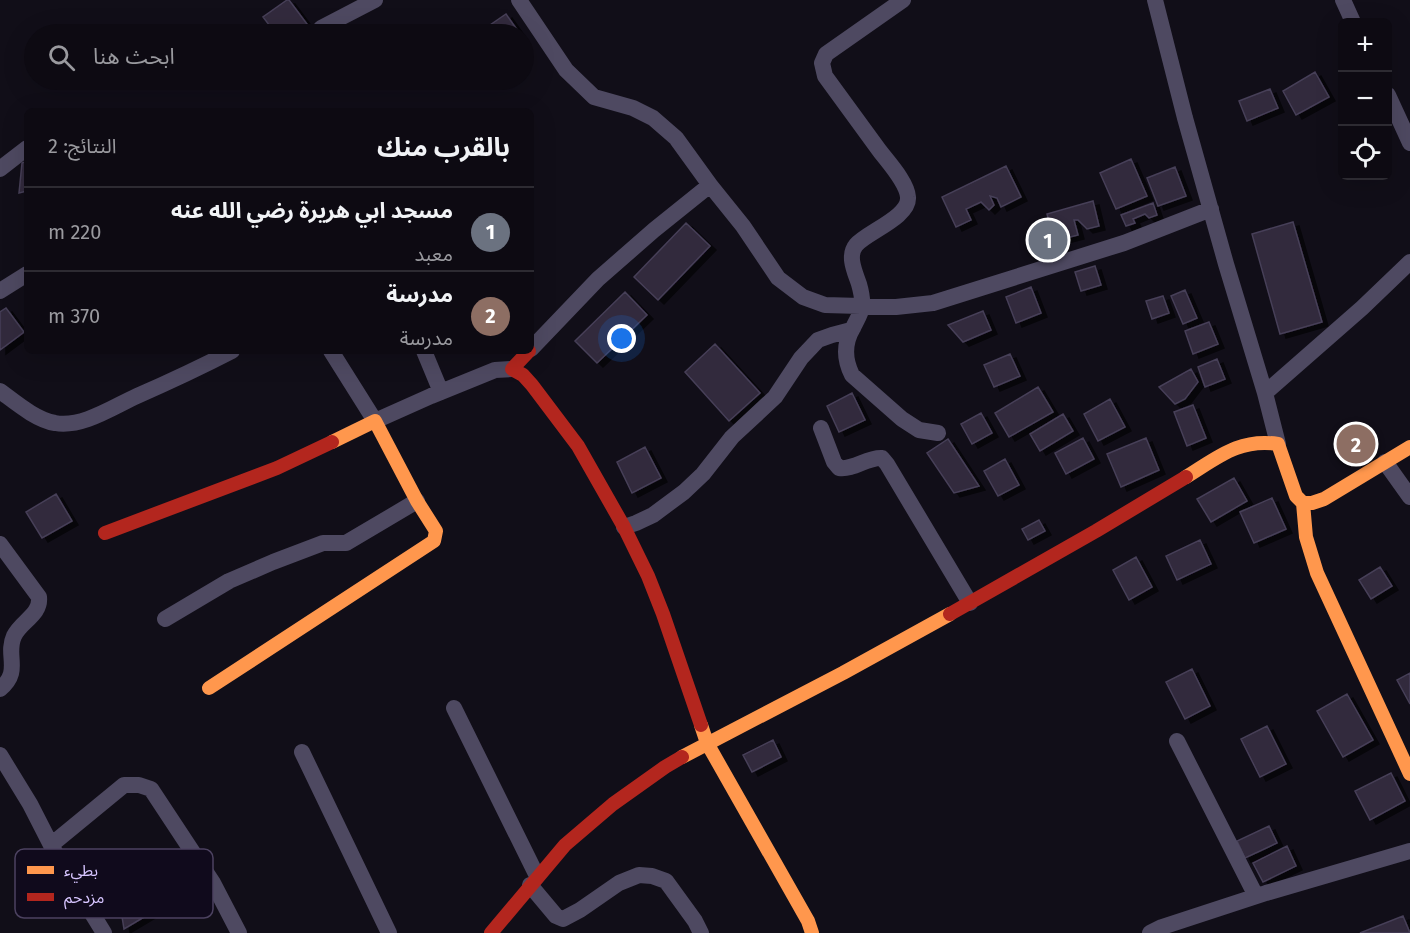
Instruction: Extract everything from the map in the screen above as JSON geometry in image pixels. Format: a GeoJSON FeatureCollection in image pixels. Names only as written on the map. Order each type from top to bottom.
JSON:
{"type":"FeatureCollection","features":[{"type":"Feature","properties":{"kind":"street"},"geometry":{"type":"LineString","coordinates":[[329,24],[375,0]]}},
{"type":"Feature","properties":{"kind":"street"},"geometry":{"type":"LineString","coordinates":[[519,0],[566,70],[594,97],[633,108],[653,118],[676,138],[743,226],[778,278],[803,297],[825,305],[896,307],[933,303],[1124,243],[1211,209]]}},
{"type":"Feature","properties":{"kind":"street"},"geometry":{"type":"LineString","coordinates":[[903,0],[826,54],[822,63],[825,76],[900,178],[909,198],[906,206],[892,221],[857,244],[852,252],[851,259],[862,306],[846,343],[845,354],[852,375],[902,419],[920,430],[938,433]]}},
{"type":"Feature","properties":{"kind":"street"},"geometry":{"type":"LineString","coordinates":[[1155,0],[1182,107],[1278,444],[1296,496],[1303,503],[1306,537],[1317,573],[1410,774]]}},
{"type":"Feature","properties":{"kind":"street"},"geometry":{"type":"LineString","coordinates":[[1343,0],[1351,18]]}},
{"type":"Feature","properties":{"kind":"street"},"geometry":{"type":"LineString","coordinates":[[1392,104],[1410,143]]}},
{"type":"Feature","properties":{"kind":"street"},"geometry":{"type":"LineString","coordinates":[[0,169],[24,150]]}},
{"type":"Feature","properties":{"kind":"street"},"geometry":{"type":"LineString","coordinates":[[534,346],[598,279],[710,185]]}},
{"type":"Feature","properties":{"kind":"street"},"geometry":{"type":"LineString","coordinates":[[1265,393],[1362,308],[1410,262]]}},
{"type":"Feature","properties":{"kind":"street"},"geometry":{"type":"LineString","coordinates":[[0,291],[24,276]]}},
{"type":"Feature","properties":{"kind":"street"},"geometry":{"type":"LineString","coordinates":[[624,527],[652,515],[684,492],[703,474],[732,437],[775,397],[801,358],[818,340],[851,330]]}},
{"type":"Feature","properties":{"kind":"street"},"geometry":{"type":"LineString","coordinates":[[0,391],[40,418],[53,423],[66,424],[101,414],[226,354]]}},
{"type":"Feature","properties":{"kind":"street"},"geometry":{"type":"LineString","coordinates":[[209,688],[434,541],[436,536],[436,531],[417,501],[375,421],[333,354]]}},
{"type":"Feature","properties":{"kind":"street"},"geometry":{"type":"LineString","coordinates":[[425,354],[441,392]]}},
{"type":"Feature","properties":{"kind":"street"},"geometry":{"type":"LineString","coordinates":[[512,369],[526,354]]}},
{"type":"Feature","properties":{"kind":"street"},"geometry":{"type":"LineString","coordinates":[[105,533],[277,468],[375,421],[495,370],[512,369],[523,375],[578,446],[624,527],[648,576],[663,614],[707,743],[808,921],[812,933]]}},
{"type":"Feature","properties":{"kind":"street"},"geometry":{"type":"LineString","coordinates":[[821,428],[834,462],[839,468],[874,458],[882,458],[970,603]]}},
{"type":"Feature","properties":{"kind":"street"},"geometry":{"type":"LineString","coordinates":[[491,933],[565,845],[613,804],[664,767],[970,603],[1229,451],[1246,443],[1261,441],[1278,444]]}},
{"type":"Feature","properties":{"kind":"street"},"geometry":{"type":"LineString","coordinates":[[1303,503],[1324,499],[1410,447]]}},
{"type":"Feature","properties":{"kind":"street"},"geometry":{"type":"LineString","coordinates":[[1385,462],[1410,497]]}},
{"type":"Feature","properties":{"kind":"street"},"geometry":{"type":"LineString","coordinates":[[165,620],[230,581],[273,562],[323,543],[346,543],[417,501]]}},
{"type":"Feature","properties":{"kind":"street"},"geometry":{"type":"LineString","coordinates":[[0,544],[39,597],[40,602],[37,611],[14,635],[10,678],[0,689]]}},
{"type":"Feature","properties":{"kind":"street"},"geometry":{"type":"LineString","coordinates":[[454,708],[534,881],[556,916],[562,919],[580,910],[618,883],[639,875],[652,876],[666,881],[701,933]]}},
{"type":"Feature","properties":{"kind":"street"},"geometry":{"type":"LineString","coordinates":[[1177,741],[1256,896]]}},
{"type":"Feature","properties":{"kind":"street"},"geometry":{"type":"LineString","coordinates":[[302,752],[389,933]]}},
{"type":"Feature","properties":{"kind":"street"},"geometry":{"type":"LineString","coordinates":[[0,755],[30,804],[53,849]]}},
{"type":"Feature","properties":{"kind":"street"},"geometry":{"type":"LineString","coordinates":[[51,845],[124,785],[139,785],[151,789],[191,849]]}},
{"type":"Feature","properties":{"kind":"street"},"geometry":{"type":"LineString","coordinates":[[1150,933],[1256,896],[1410,851]]}},
{"type":"Feature","properties":{"kind":"street"},"geometry":{"type":"LineString","coordinates":[[213,883],[239,933]]}},
{"type":"Feature","properties":{"kind":"street"},"geometry":{"type":"LineString","coordinates":[[95,918],[104,933]]}},
{"type":"Feature","properties":{"kind":"building"},"geometry":{"type":"Polygon","coordinates":[[[289,0],[307,24],[268,24],[263,17],[289,0]]]}},
{"type":"Feature","properties":{"kind":"building"},"geometry":{"type":"Polygon","coordinates":[[[506,14],[513,24],[492,24],[506,14]]]}},
{"type":"Feature","properties":{"kind":"building"},"geometry":{"type":"Polygon","coordinates":[[[1315,72],[1329,97],[1296,115],[1283,91],[1315,72]]]}},
{"type":"Feature","properties":{"kind":"building"},"geometry":{"type":"Polygon","coordinates":[[[1270,89],[1278,108],[1247,121],[1239,101],[1270,89]]]}},
{"type":"Feature","properties":{"kind":"building"},"geometry":{"type":"Polygon","coordinates":[[[1131,159],[1147,196],[1116,209],[1100,173],[1131,159]]]}},
{"type":"Feature","properties":{"kind":"building"},"geometry":{"type":"Polygon","coordinates":[[[24,162],[24,192],[19,193],[22,163],[24,162]]]}},
{"type":"Feature","properties":{"kind":"building"},"geometry":{"type":"Polygon","coordinates":[[[1006,166],[1021,197],[1001,207],[997,198],[990,196],[994,205],[989,210],[981,202],[966,209],[971,220],[956,227],[942,197],[1006,166]]]}},
{"type":"Feature","properties":{"kind":"building"},"geometry":{"type":"Polygon","coordinates":[[[1175,167],[1186,196],[1158,206],[1147,178],[1175,167]]]}},
{"type":"Feature","properties":{"kind":"building"},"geometry":{"type":"Polygon","coordinates":[[[1093,201],[1099,226],[1087,229],[1078,220],[1074,220],[1078,235],[1054,241],[1047,214],[1093,201]]]}},
{"type":"Feature","properties":{"kind":"building"},"geometry":{"type":"Polygon","coordinates":[[[1153,203],[1157,215],[1149,218],[1145,214],[1133,219],[1135,223],[1126,226],[1121,215],[1153,203]]]}},
{"type":"Feature","properties":{"kind":"building"},"geometry":{"type":"Polygon","coordinates":[[[1293,222],[1322,322],[1280,334],[1252,234],[1293,222]]]}},
{"type":"Feature","properties":{"kind":"building"},"geometry":{"type":"Polygon","coordinates":[[[686,223],[710,246],[658,300],[634,277],[686,223]]]}},
{"type":"Feature","properties":{"kind":"building"},"geometry":{"type":"Polygon","coordinates":[[[1095,266],[1101,285],[1081,291],[1075,272],[1095,266]]]}},
{"type":"Feature","properties":{"kind":"building"},"geometry":{"type":"Polygon","coordinates":[[[1031,287],[1041,313],[1016,323],[1006,297],[1031,287]]]}},
{"type":"Feature","properties":{"kind":"building"},"geometry":{"type":"Polygon","coordinates":[[[1185,290],[1197,318],[1183,324],[1171,296],[1185,290]]]}},
{"type":"Feature","properties":{"kind":"building"},"geometry":{"type":"Polygon","coordinates":[[[625,292],[647,315],[597,363],[575,341],[625,292]]]}},
{"type":"Feature","properties":{"kind":"building"},"geometry":{"type":"Polygon","coordinates":[[[1163,296],[1169,313],[1152,319],[1146,301],[1163,296]]]}},
{"type":"Feature","properties":{"kind":"building"},"geometry":{"type":"Polygon","coordinates":[[[6,308],[24,332],[0,350],[0,312],[6,308]]]}},
{"type":"Feature","properties":{"kind":"building"},"geometry":{"type":"Polygon","coordinates":[[[983,311],[991,330],[963,342],[948,325],[983,311]]]}},
{"type":"Feature","properties":{"kind":"building"},"geometry":{"type":"Polygon","coordinates":[[[1209,322],[1218,344],[1193,354],[1185,331],[1209,322]]]}},
{"type":"Feature","properties":{"kind":"building"},"geometry":{"type":"Polygon","coordinates":[[[715,344],[760,393],[729,421],[685,372],[715,344]]]}},
{"type":"Feature","properties":{"kind":"building"},"geometry":{"type":"Polygon","coordinates":[[[1010,354],[1020,376],[994,387],[984,365],[1010,354]]]}},
{"type":"Feature","properties":{"kind":"building"},"geometry":{"type":"Polygon","coordinates":[[[1217,359],[1225,379],[1205,387],[1198,367],[1217,359]]]}},
{"type":"Feature","properties":{"kind":"building"},"geometry":{"type":"Polygon","coordinates":[[[1191,369],[1198,382],[1185,399],[1175,404],[1159,387],[1191,369]]]}},
{"type":"Feature","properties":{"kind":"building"},"geometry":{"type":"Polygon","coordinates":[[[1038,387],[1053,412],[1009,437],[995,413],[1038,387]]]}},
{"type":"Feature","properties":{"kind":"building"},"geometry":{"type":"Polygon","coordinates":[[[852,393],[865,420],[839,432],[827,406],[852,393]]]}},
{"type":"Feature","properties":{"kind":"building"},"geometry":{"type":"Polygon","coordinates":[[[1110,399],[1125,427],[1098,441],[1084,414],[1110,399]]]}},
{"type":"Feature","properties":{"kind":"building"},"geometry":{"type":"Polygon","coordinates":[[[1193,405],[1206,438],[1187,446],[1174,412],[1193,405]]]}},
{"type":"Feature","properties":{"kind":"building"},"geometry":{"type":"Polygon","coordinates":[[[981,413],[992,433],[972,444],[961,424],[981,413]]]}},
{"type":"Feature","properties":{"kind":"building"},"geometry":{"type":"Polygon","coordinates":[[[1063,414],[1073,431],[1040,451],[1030,434],[1063,414]]]}},
{"type":"Feature","properties":{"kind":"building"},"geometry":{"type":"Polygon","coordinates":[[[1083,438],[1094,459],[1066,474],[1055,453],[1083,438]]]}},
{"type":"Feature","properties":{"kind":"building"},"geometry":{"type":"Polygon","coordinates":[[[1146,438],[1159,470],[1121,487],[1107,454],[1146,438]]]}},
{"type":"Feature","properties":{"kind":"building"},"geometry":{"type":"Polygon","coordinates":[[[948,439],[979,486],[954,493],[927,453],[948,439]]]}},
{"type":"Feature","properties":{"kind":"building"},"geometry":{"type":"Polygon","coordinates":[[[645,447],[661,478],[632,493],[617,462],[645,447]]]}},
{"type":"Feature","properties":{"kind":"building"},"geometry":{"type":"Polygon","coordinates":[[[1005,459],[1019,485],[998,496],[984,471],[1005,459]]]}},
{"type":"Feature","properties":{"kind":"building"},"geometry":{"type":"Polygon","coordinates":[[[1234,478],[1247,501],[1211,522],[1197,499],[1234,478]]]}},
{"type":"Feature","properties":{"kind":"building"},"geometry":{"type":"Polygon","coordinates":[[[56,494],[72,521],[42,538],[26,512],[56,494]]]}},
{"type":"Feature","properties":{"kind":"building"},"geometry":{"type":"Polygon","coordinates":[[[1272,498],[1286,529],[1254,543],[1240,512],[1272,498]]]}},
{"type":"Feature","properties":{"kind":"building"},"geometry":{"type":"Polygon","coordinates":[[[1039,520],[1045,531],[1028,540],[1022,529],[1039,520]]]}},
{"type":"Feature","properties":{"kind":"building"},"geometry":{"type":"Polygon","coordinates":[[[1200,540],[1211,564],[1177,580],[1166,556],[1200,540]]]}},
{"type":"Feature","properties":{"kind":"building"},"geometry":{"type":"Polygon","coordinates":[[[1136,557],[1152,587],[1129,600],[1113,570],[1136,557]]]}},
{"type":"Feature","properties":{"kind":"building"},"geometry":{"type":"Polygon","coordinates":[[[1380,567],[1392,586],[1371,599],[1359,580],[1380,567]]]}},
{"type":"Feature","properties":{"kind":"building"},"geometry":{"type":"Polygon","coordinates":[[[1192,669],[1210,706],[1185,719],[1166,682],[1192,669]]]}},
{"type":"Feature","properties":{"kind":"building"},"geometry":{"type":"Polygon","coordinates":[[[1410,673],[1410,704],[1397,680],[1410,673]]]}},
{"type":"Feature","properties":{"kind":"building"},"geometry":{"type":"Polygon","coordinates":[[[1347,694],[1373,740],[1343,757],[1317,711],[1347,694]]]}},
{"type":"Feature","properties":{"kind":"building"},"geometry":{"type":"Polygon","coordinates":[[[1267,726],[1286,764],[1260,777],[1241,739],[1267,726]]]}},
{"type":"Feature","properties":{"kind":"building"},"geometry":{"type":"Polygon","coordinates":[[[773,740],[781,757],[752,772],[743,755],[773,740]]]}},
{"type":"Feature","properties":{"kind":"building"},"geometry":{"type":"Polygon","coordinates":[[[1391,773],[1405,801],[1370,820],[1355,791],[1391,773]]]}},
{"type":"Feature","properties":{"kind":"building"},"geometry":{"type":"Polygon","coordinates":[[[1269,826],[1277,843],[1245,858],[1237,841],[1269,826]]]}},
{"type":"Feature","properties":{"kind":"building"},"geometry":{"type":"Polygon","coordinates":[[[1287,846],[1296,866],[1263,882],[1253,863],[1287,846]]]}},
{"type":"Feature","properties":{"kind":"building"},"geometry":{"type":"Polygon","coordinates":[[[1403,916],[1410,933],[1360,933],[1403,916]]]}},
{"type":"Feature","properties":{"kind":"building"},"geometry":{"type":"Polygon","coordinates":[[[122,918],[142,918],[124,929],[122,918]]]}},
{"type":"Feature","properties":{"kind":"traffic: slow"},"geometry":{"type":"LineString","coordinates":[[209,688],[434,541],[436,531],[417,501],[375,421],[332,442]]}},
{"type":"Feature","properties":{"kind":"traffic: slow"},"geometry":{"type":"LineString","coordinates":[[1186,477],[1218,457],[1240,447],[1264,443],[1278,444],[1296,496],[1303,503],[1312,503],[1324,499],[1410,447]]}},
{"type":"Feature","properties":{"kind":"traffic: slow"},"geometry":{"type":"LineString","coordinates":[[1303,503],[1306,537],[1317,573],[1410,774]]}},
{"type":"Feature","properties":{"kind":"traffic: slow"},"geometry":{"type":"LineString","coordinates":[[682,757],[950,614]]}},
{"type":"Feature","properties":{"kind":"traffic: slow"},"geometry":{"type":"LineString","coordinates":[[701,725],[707,743],[808,921],[812,933]]}},
{"type":"Feature","properties":{"kind":"traffic: jam"},"geometry":{"type":"LineString","coordinates":[[526,354],[512,369],[523,375],[532,385],[578,446],[624,527],[648,576],[663,614],[701,725]]}},
{"type":"Feature","properties":{"kind":"traffic: jam"},"geometry":{"type":"LineString","coordinates":[[105,533],[277,468],[332,442]]}},
{"type":"Feature","properties":{"kind":"traffic: jam"},"geometry":{"type":"LineString","coordinates":[[950,614],[1186,477]]}},
{"type":"Feature","properties":{"kind":"traffic: jam"},"geometry":{"type":"LineString","coordinates":[[491,933],[565,845],[613,804],[682,757]]}},
{"type":"Feature","properties":{"kind":"place","name":"مسجد ابي هريرة رضي الله عنه"},"geometry":{"type":"Point","coordinates":[1048,240]}},
{"type":"Feature","properties":{"kind":"place","name":"مدرسة"},"geometry":{"type":"Point","coordinates":[1356,444]}}]}
